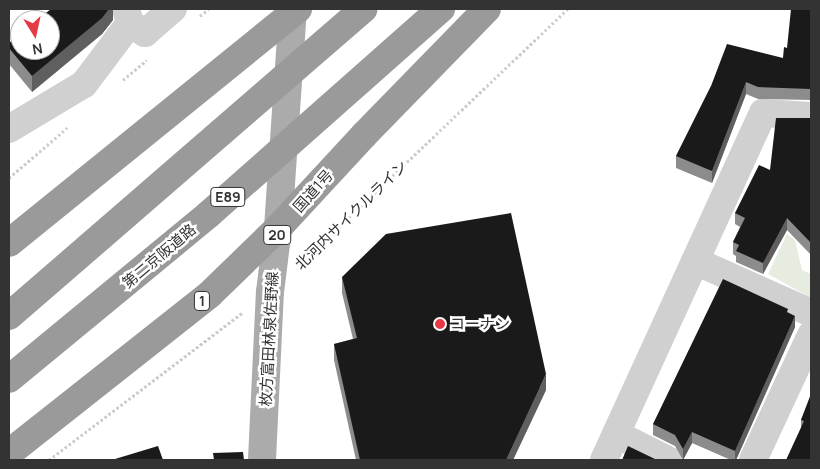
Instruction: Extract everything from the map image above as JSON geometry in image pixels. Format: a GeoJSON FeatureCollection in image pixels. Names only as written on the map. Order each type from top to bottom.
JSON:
{"type":"FeatureCollection","features":[{"type":"Feature","properties":{"kind":"highway"},"geometry":{"type":"LineString","coordinates":[[9,316],[364,9]]}},
{"type":"Feature","properties":{"kind":"highway","name":"第二京阪道路"},"geometry":{"type":"LineString","coordinates":[[9,379],[209,214],[440,9]]}},
{"type":"Feature","properties":{"kind":"highway","name":"国道1号"},"geometry":{"type":"LineString","coordinates":[[9,452],[210,294],[278,228],[364,135],[487,9]]}},
{"type":"Feature","properties":{"kind":"highway"},"geometry":{"type":"LineString","coordinates":[[9,243],[294,11]]}},
{"type":"Feature","properties":{"kind":"main road","name":"枚方富田林泉佐野線"},"geometry":{"type":"LineString","coordinates":[[263,460],[270,292],[278,228],[294,11]]}},
{"type":"Feature","properties":{"kind":"street"},"geometry":{"type":"LineString","coordinates":[[9,129],[84,84],[128,16],[144,33],[173,9]]}},
{"type":"Feature","properties":{"kind":"street"},"geometry":{"type":"LineString","coordinates":[[604,460],[763,113],[811,116]]}},
{"type":"Feature","properties":{"kind":"street"},"geometry":{"type":"LineString","coordinates":[[695,261],[811,314]]}},
{"type":"Feature","properties":{"kind":"street"},"geometry":{"type":"LineString","coordinates":[[753,460],[811,335]]}},
{"type":"Feature","properties":{"kind":"street"},"geometry":{"type":"LineString","coordinates":[[616,434],[668,460]]}},
{"type":"Feature","properties":{"kind":"path","name":"北河内サイクルライン"},"geometry":{"type":"LineString","coordinates":[[49,460],[270,292],[568,9]]}},
{"type":"Feature","properties":{"kind":"shaded area"},"geometry":{"type":"Polygon","coordinates":[[[787,234],[795,240],[802,270],[811,274],[811,298],[768,274],[787,234]]]}},
{"type":"Feature","properties":{"kind":"building"},"geometry":{"type":"Polygon","coordinates":[[[109,9],[102,18],[60,53],[60,10],[50,10],[109,9]]]}},
{"type":"Feature","properties":{"kind":"building"},"geometry":{"type":"Polygon","coordinates":[[[791,9],[811,9],[811,89],[758,87],[746,82],[712,171],[676,156],[711,86],[727,44],[783,58],[784,47],[787,48],[791,9]]]}},
{"type":"Feature","properties":{"kind":"building"},"geometry":{"type":"Polygon","coordinates":[[[19,60],[51,60],[32,76],[19,60]]]}},
{"type":"Feature","properties":{"kind":"building"},"geometry":{"type":"Polygon","coordinates":[[[776,118],[811,118],[811,243],[787,218],[763,263],[736,251],[739,245],[733,242],[745,218],[735,213],[759,165],[770,170],[776,118]]]}},
{"type":"Feature","properties":{"kind":"building","name":"コーナン"},"geometry":{"type":"Polygon","coordinates":[[[511,213],[546,374],[506,460],[360,460],[334,344],[357,338],[342,277],[386,234],[511,213]]]}},
{"type":"Feature","properties":{"kind":"building"},"geometry":{"type":"Polygon","coordinates":[[[723,279],[788,309],[787,312],[795,316],[735,451],[692,432],[683,449],[675,435],[653,424],[723,279]]]}},
{"type":"Feature","properties":{"kind":"building"},"geometry":{"type":"Polygon","coordinates":[[[811,394],[811,460],[786,460],[804,421],[801,420],[811,394]]]}},
{"type":"Feature","properties":{"kind":"building"},"geometry":{"type":"Polygon","coordinates":[[[158,446],[163,460],[115,460],[115,459],[158,446]]]}},
{"type":"Feature","properties":{"kind":"building"},"geometry":{"type":"Polygon","coordinates":[[[628,446],[657,460],[622,460],[628,446]]]}},
{"type":"Feature","properties":{"kind":"building"},"geometry":{"type":"Polygon","coordinates":[[[243,452],[244,460],[214,460],[213,453],[243,452]]]}},
{"type":"Feature","properties":{"kind":"place","name":"コーナン"},"geometry":{"type":"Point","coordinates":[440,324]}}]}
